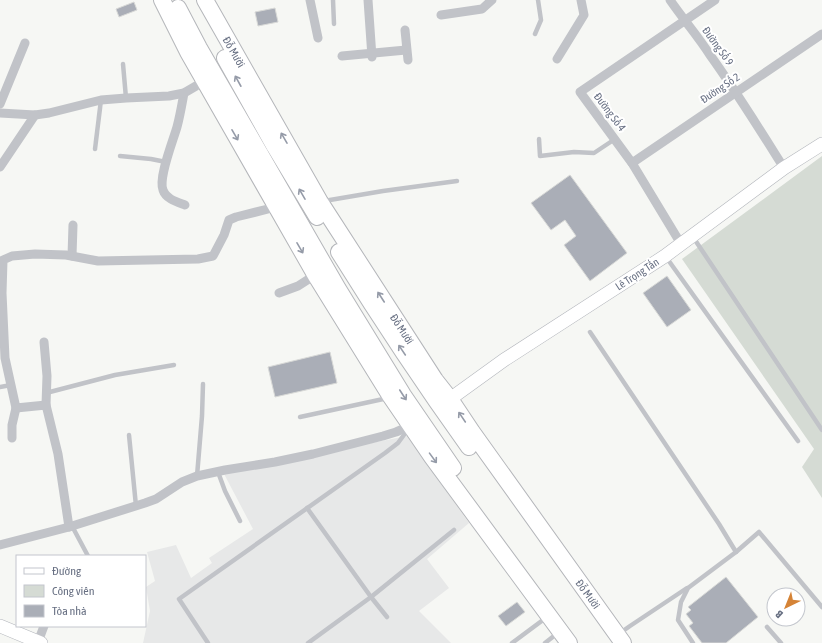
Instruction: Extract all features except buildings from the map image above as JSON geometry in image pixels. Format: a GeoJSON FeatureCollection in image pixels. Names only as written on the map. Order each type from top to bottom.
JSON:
{"type":"FeatureCollection","features":[{"type":"Feature","properties":{"kind":"highway"},"geometry":{"type":"LineString","coordinates":[[162,0],[188,52],[316,276],[391,397],[415,423],[565,634],[579,643]]}},
{"type":"Feature","properties":{"kind":"highway"},"geometry":{"type":"LineString","coordinates":[[173,0],[317,253],[399,388],[415,423]]}},
{"type":"Feature","properties":{"kind":"highway","name":"Đỗ Mười"},"geometry":{"type":"LineString","coordinates":[[192,0],[309,205],[380,318],[445,402],[617,640]]}},
{"type":"Feature","properties":{"kind":"highway","name":"Đỗ Mười"},"geometry":{"type":"LineString","coordinates":[[204,0],[320,202],[435,380],[445,402]]}},
{"type":"Feature","properties":{"kind":"highway"},"geometry":{"type":"LineString","coordinates":[[415,423],[445,402]]}},
{"type":"Feature","properties":{"kind":"street"},"geometry":{"type":"LineString","coordinates":[[310,0],[318,38]]}},
{"type":"Feature","properties":{"kind":"street"},"geometry":{"type":"LineString","coordinates":[[368,0],[372,55]]}},
{"type":"Feature","properties":{"kind":"street"},"geometry":{"type":"LineString","coordinates":[[441,15],[482,9],[492,0]]}},
{"type":"Feature","properties":{"kind":"street"},"geometry":{"type":"LineString","coordinates":[[557,59],[584,15],[581,0]]}},
{"type":"Feature","properties":{"kind":"street","name":"Đường Số 9"},"geometry":{"type":"LineString","coordinates":[[670,0],[710,53],[784,168]]}},
{"type":"Feature","properties":{"kind":"street","name":"Đường Số 4"},"geometry":{"type":"LineString","coordinates":[[681,244],[632,163],[580,92],[715,0]]}},
{"type":"Feature","properties":{"kind":"street"},"geometry":{"type":"LineString","coordinates":[[405,30],[408,60]]}},
{"type":"Feature","properties":{"kind":"street","name":"Đường Số 2"},"geometry":{"type":"LineString","coordinates":[[632,163],[822,34]]}},
{"type":"Feature","properties":{"kind":"street"},"geometry":{"type":"LineString","coordinates":[[0,104],[25,43]]}},
{"type":"Feature","properties":{"kind":"street"},"geometry":{"type":"LineString","coordinates":[[342,56],[372,55],[406,50]]}},
{"type":"Feature","properties":{"kind":"street"},"geometry":{"type":"LineString","coordinates":[[0,114],[35,116],[101,100],[169,96],[184,93],[204,80]]}},
{"type":"Feature","properties":{"kind":"street"},"geometry":{"type":"LineString","coordinates":[[184,93],[177,128],[166,162],[162,189],[165,195],[185,206]]}},
{"type":"Feature","properties":{"kind":"street"},"geometry":{"type":"LineString","coordinates":[[0,167],[35,116]]}},
{"type":"Feature","properties":{"kind":"street","name":"Lê Trọng Tấn"},"geometry":{"type":"LineString","coordinates":[[445,402],[511,356],[665,256],[784,168],[822,144]]}},
{"type":"Feature","properties":{"kind":"street"},"geometry":{"type":"LineString","coordinates":[[12,438],[12,425],[16,408],[5,358],[2,293],[3,260],[12,256],[35,254],[66,255],[98,261],[198,259],[213,256],[224,235],[229,220],[276,206]]}},
{"type":"Feature","properties":{"kind":"street"},"geometry":{"type":"LineString","coordinates":[[72,256],[73,225]]}},
{"type":"Feature","properties":{"kind":"street"},"geometry":{"type":"LineString","coordinates":[[279,293],[298,286],[316,276]]}},
{"type":"Feature","properties":{"kind":"street"},"geometry":{"type":"LineString","coordinates":[[44,342],[47,376],[46,405],[58,454],[71,527]]}},
{"type":"Feature","properties":{"kind":"street"},"geometry":{"type":"LineString","coordinates":[[16,408],[46,405]]}},
{"type":"Feature","properties":{"kind":"street"},"geometry":{"type":"LineString","coordinates":[[0,545],[71,527],[156,499],[182,482],[196,476],[313,454],[383,436],[415,423]]}},
{"type":"Feature","properties":{"kind":"street"},"geometry":{"type":"LineString","coordinates":[[0,626],[40,642],[44,627]]}},
{"type":"Feature","properties":{"kind":"lane"},"geometry":{"type":"LineString","coordinates":[[333,0],[334,24]]}},
{"type":"Feature","properties":{"kind":"lane"},"geometry":{"type":"LineString","coordinates":[[535,34],[541,20],[538,0]]}},
{"type":"Feature","properties":{"kind":"lane"},"geometry":{"type":"LineString","coordinates":[[123,64],[126,98]]}},
{"type":"Feature","properties":{"kind":"lane"},"geometry":{"type":"LineString","coordinates":[[95,149],[101,100]]}},
{"type":"Feature","properties":{"kind":"lane"},"geometry":{"type":"LineString","coordinates":[[539,139],[540,156],[574,152],[594,153],[615,139]]}},
{"type":"Feature","properties":{"kind":"lane"},"geometry":{"type":"LineString","coordinates":[[120,156],[166,162]]}},
{"type":"Feature","properties":{"kind":"lane"},"geometry":{"type":"LineString","coordinates":[[320,202],[383,191],[457,181]]}},
{"type":"Feature","properties":{"kind":"lane"},"geometry":{"type":"LineString","coordinates":[[692,236],[822,430]]}},
{"type":"Feature","properties":{"kind":"lane"},"geometry":{"type":"LineString","coordinates":[[665,256],[798,441]]}},
{"type":"Feature","properties":{"kind":"lane"},"geometry":{"type":"LineString","coordinates":[[590,332],[719,524],[736,552]]}},
{"type":"Feature","properties":{"kind":"lane"},"geometry":{"type":"LineString","coordinates":[[46,393],[115,375],[174,365]]}},
{"type":"Feature","properties":{"kind":"lane"},"geometry":{"type":"LineString","coordinates":[[196,476],[202,416],[203,384]]}},
{"type":"Feature","properties":{"kind":"lane"},"geometry":{"type":"LineString","coordinates":[[0,387],[11,385]]}},
{"type":"Feature","properties":{"kind":"lane"},"geometry":{"type":"LineString","coordinates":[[300,417],[391,397]]}},
{"type":"Feature","properties":{"kind":"lane"},"geometry":{"type":"LineString","coordinates":[[208,643],[179,599],[385,453],[398,443],[415,423]]}},
{"type":"Feature","properties":{"kind":"lane"},"geometry":{"type":"LineString","coordinates":[[129,435],[136,506]]}},
{"type":"Feature","properties":{"kind":"lane"},"geometry":{"type":"LineString","coordinates":[[218,472],[225,491],[240,520]]}},
{"type":"Feature","properties":{"kind":"lane"},"geometry":{"type":"LineString","coordinates":[[307,508],[387,617]]}},
{"type":"Feature","properties":{"kind":"lane"},"geometry":{"type":"LineString","coordinates":[[71,527],[87,555]]}},
{"type":"Feature","properties":{"kind":"lane"},"geometry":{"type":"LineString","coordinates":[[309,643],[371,597],[454,530]]}},
{"type":"Feature","properties":{"kind":"lane"},"geometry":{"type":"LineString","coordinates":[[617,640],[630,626],[688,588],[736,552],[759,532],[822,607]]}},
{"type":"Feature","properties":{"kind":"lane"},"geometry":{"type":"LineString","coordinates":[[688,588],[681,602],[678,620],[693,643]]}},
{"type":"Feature","properties":{"kind":"lane"},"geometry":{"type":"LineString","coordinates":[[512,643],[552,614]]}},
{"type":"Feature","properties":{"kind":"lane"},"geometry":{"type":"LineString","coordinates":[[767,627],[781,643]]}},
{"type":"Feature","properties":{"kind":"lane"},"geometry":{"type":"LineString","coordinates":[[545,643],[565,634]]}},
{"type":"Feature","properties":{"kind":"shaded area"},"geometry":{"type":"Polygon","coordinates":[[[407,436],[469,523],[427,559],[449,588],[419,611],[451,643],[143,643],[150,611],[146,587],[155,581],[147,552],[176,545],[191,578],[212,563],[209,558],[253,529],[223,472],[407,436]]]}},
{"type":"Feature","properties":{"kind":"green space"},"geometry":{"type":"Polygon","coordinates":[[[822,156],[822,498],[802,467],[814,449],[682,259],[822,156]]]}}]}
